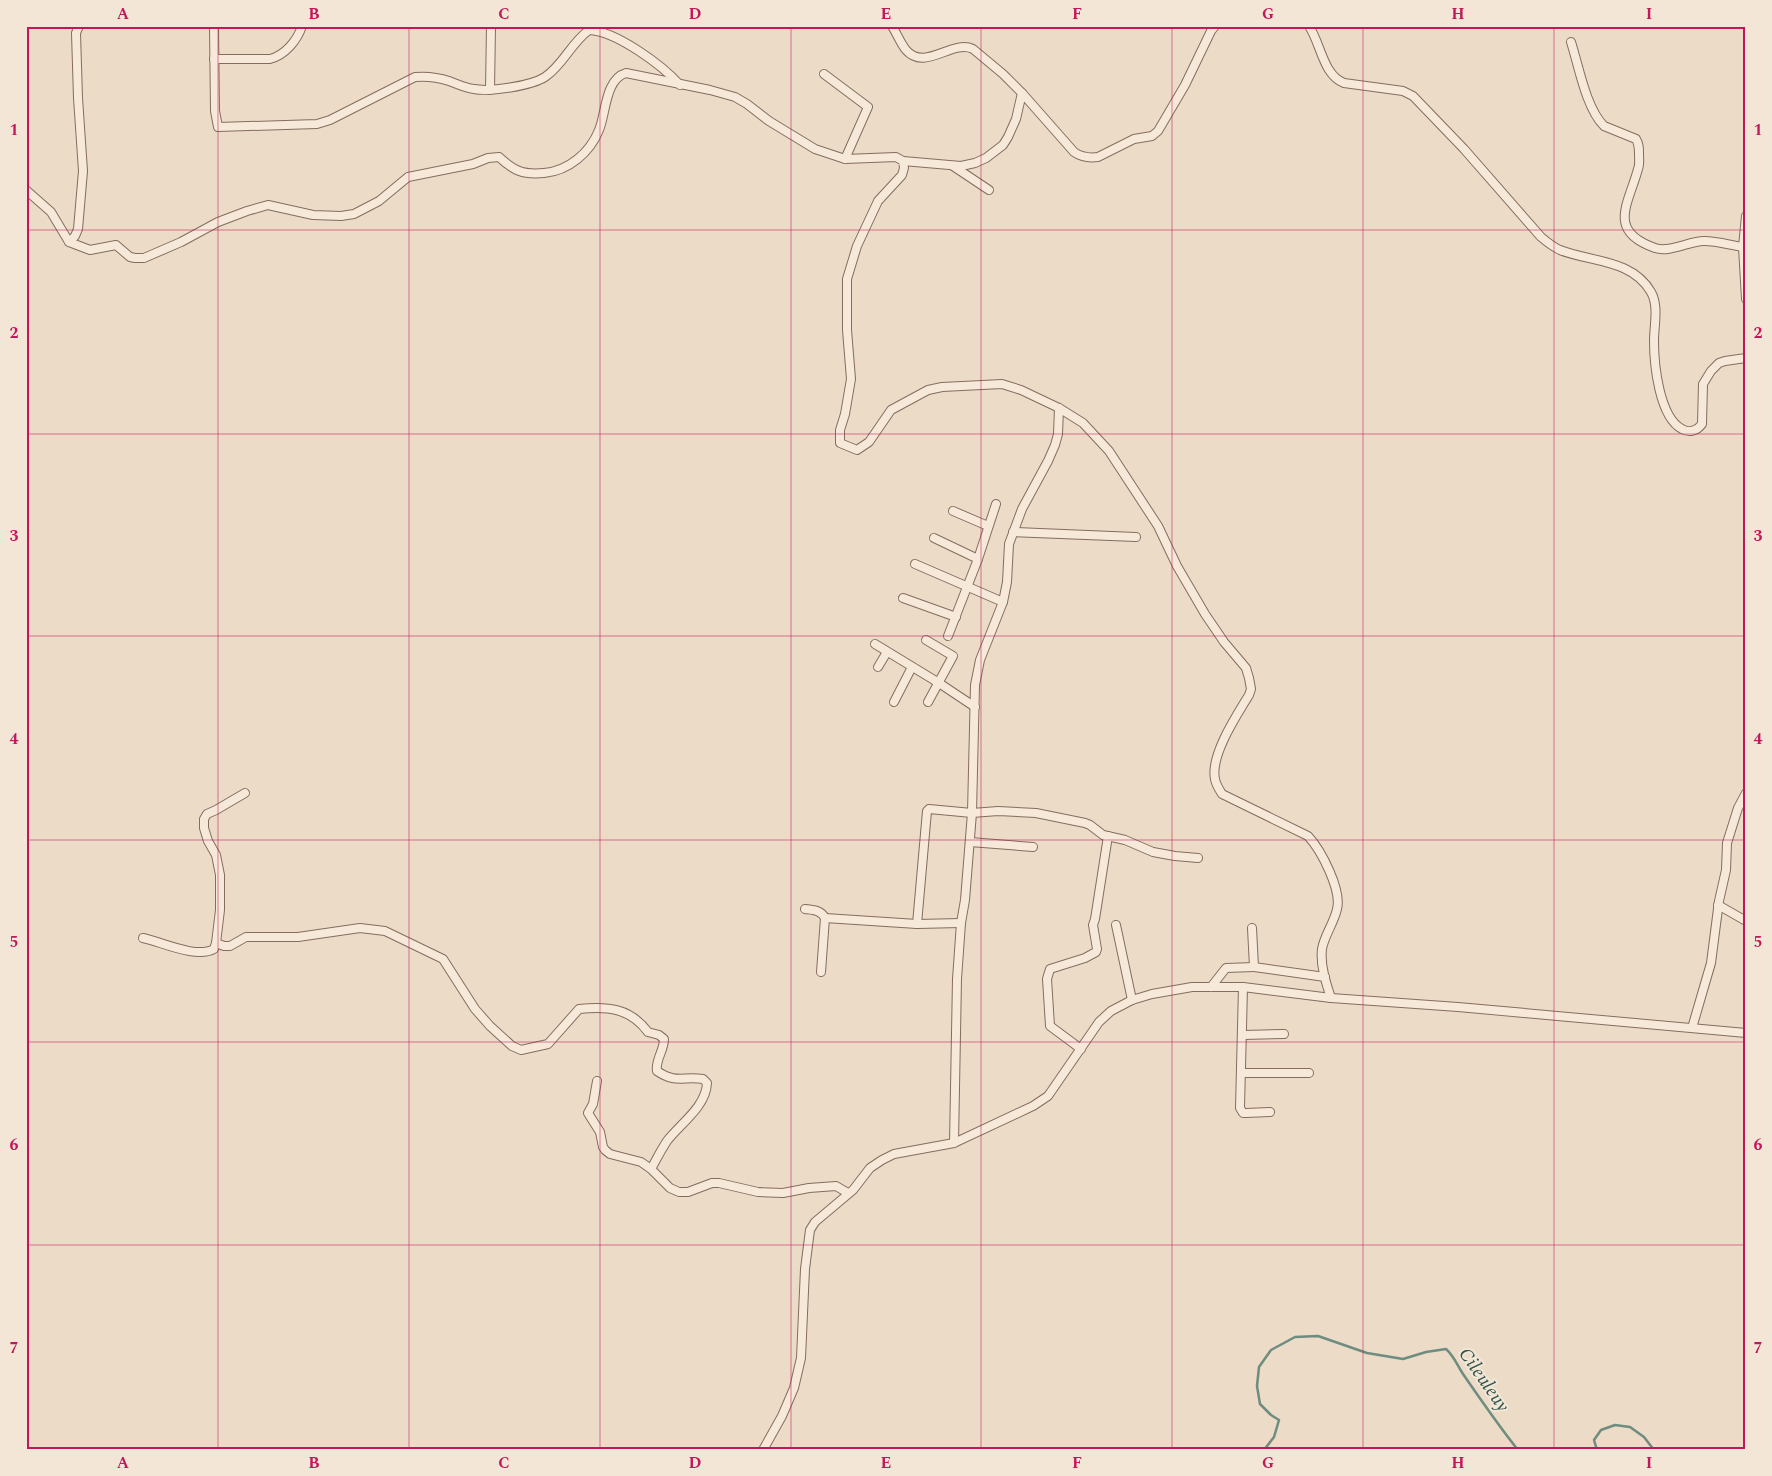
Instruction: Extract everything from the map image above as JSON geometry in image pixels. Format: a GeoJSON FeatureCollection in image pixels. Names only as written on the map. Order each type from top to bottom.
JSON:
{"type":"FeatureCollection","features":[{"type":"Feature","properties":{"kind":"street"},"geometry":{"type":"LineString","coordinates":[[69,242],[75,236],[78,229],[83,171],[76,33],[79,26]]}},
{"type":"Feature","properties":{"kind":"street"},"geometry":{"type":"LineString","coordinates":[[214,26],[215,111],[218,127],[317,124],[338,116],[415,77],[428,76],[475,90],[490,90],[534,83],[554,70],[573,45],[589,30],[601,31],[646,56],[664,68],[680,85]]}},
{"type":"Feature","properties":{"kind":"street"},"geometry":{"type":"LineString","coordinates":[[214,59],[270,59],[279,57],[290,47],[302,26]]}},
{"type":"Feature","properties":{"kind":"street"},"geometry":{"type":"LineString","coordinates":[[490,90],[491,26]]}},
{"type":"Feature","properties":{"kind":"street"},"geometry":{"type":"LineString","coordinates":[[892,26],[907,52],[920,57],[932,56],[959,46],[969,46],[1003,74],[1022,93],[1074,152],[1080,156],[1091,158],[1098,157],[1134,139],[1152,136],[1158,131],[1185,85],[1215,26]]}},
{"type":"Feature","properties":{"kind":"street"},"geometry":{"type":"LineString","coordinates":[[1309,26],[1328,67],[1337,80],[1344,83],[1403,91],[1413,96],[1470,155],[1541,237],[1562,251],[1610,262],[1637,277],[1647,287],[1655,303],[1654,342],[1661,394],[1666,409],[1679,427],[1691,431],[1697,429],[1702,424],[1704,384],[1714,366],[1725,361],[1746,358]]}},
{"type":"Feature","properties":{"kind":"street"},"geometry":{"type":"LineString","coordinates":[[1572,42],[1590,103],[1600,122],[1604,126],[1636,139],[1638,143],[1639,168],[1624,214],[1624,222],[1629,231],[1642,242],[1658,249],[1704,241],[1743,247]]}},
{"type":"Feature","properties":{"kind":"street"},"geometry":{"type":"LineString","coordinates":[[26,190],[51,212],[69,242],[90,250],[116,245],[130,257],[144,258],[181,242],[218,222],[268,205],[313,215],[341,216],[354,214],[379,201],[408,177],[474,164],[494,157],[499,157],[518,172],[536,174],[572,164],[589,146],[599,131],[609,91],[620,75],[632,74],[735,97],[769,122],[815,149],[845,159],[896,157],[903,161],[953,166],[976,163],[1004,145],[1016,119],[1022,93]]}},
{"type":"Feature","properties":{"kind":"street"},"geometry":{"type":"LineString","coordinates":[[824,74],[868,107],[845,159]]}},
{"type":"Feature","properties":{"kind":"street"},"geometry":{"type":"LineString","coordinates":[[903,161],[902,175],[878,201],[857,246],[847,279],[847,330],[851,379],[845,414],[840,430],[840,443],[857,450],[869,442],[891,410],[928,390],[942,387],[1002,384],[1021,390],[1059,408],[1083,423],[1109,451],[1158,526],[1205,614],[1224,642],[1246,668],[1250,689],[1227,732],[1217,760],[1214,775],[1215,781],[1222,794],[1308,836],[1318,846],[1334,883],[1338,907],[1322,948],[1325,977],[1331,998]]}},
{"type":"Feature","properties":{"kind":"street"},"geometry":{"type":"LineString","coordinates":[[953,166],[989,190]]}},
{"type":"Feature","properties":{"kind":"street"},"geometry":{"type":"LineString","coordinates":[[1746,216],[1743,247],[1746,299]]}},
{"type":"Feature","properties":{"kind":"street"},"geometry":{"type":"LineString","coordinates":[[954,1143],[957,979],[972,812],[975,685],[980,660],[1003,602],[1007,582],[1009,544],[1022,509],[1055,445],[1058,434],[1059,408]]}},
{"type":"Feature","properties":{"kind":"street"},"geometry":{"type":"LineString","coordinates":[[948,636],[978,559],[996,504]]}},
{"type":"Feature","properties":{"kind":"street"},"geometry":{"type":"LineString","coordinates":[[953,511],[988,526]]}},
{"type":"Feature","properties":{"kind":"street"},"geometry":{"type":"LineString","coordinates":[[1013,532],[1136,537]]}},
{"type":"Feature","properties":{"kind":"street"},"geometry":{"type":"LineString","coordinates":[[934,538],[978,559]]}},
{"type":"Feature","properties":{"kind":"street"},"geometry":{"type":"LineString","coordinates":[[915,564],[1003,602]]}},
{"type":"Feature","properties":{"kind":"street"},"geometry":{"type":"LineString","coordinates":[[903,598],[956,617]]}},
{"type":"Feature","properties":{"kind":"street"},"geometry":{"type":"LineString","coordinates":[[926,640],[953,656],[928,702]]}},
{"type":"Feature","properties":{"kind":"street"},"geometry":{"type":"LineString","coordinates":[[875,644],[940,683],[975,707]]}},
{"type":"Feature","properties":{"kind":"street"},"geometry":{"type":"LineString","coordinates":[[878,667],[887,652]]}},
{"type":"Feature","properties":{"kind":"street"},"geometry":{"type":"LineString","coordinates":[[894,702],[912,667]]}},
{"type":"Feature","properties":{"kind":"street"},"geometry":{"type":"LineString","coordinates":[[143,938],[159,941],[178,949],[207,952],[214,949],[220,910],[220,875],[216,855],[208,841],[204,828],[204,820],[207,814],[245,793]]}},
{"type":"Feature","properties":{"kind":"street"},"geometry":{"type":"LineString","coordinates":[[1692,1028],[1711,963],[1718,905],[1726,870],[1727,843],[1738,808],[1746,793]]}},
{"type":"Feature","properties":{"kind":"street"},"geometry":{"type":"LineString","coordinates":[[917,924],[927,811],[929,809],[1036,813],[1085,823],[1102,835],[1124,840],[1164,855],[1198,858]]}},
{"type":"Feature","properties":{"kind":"street"},"geometry":{"type":"LineString","coordinates":[[1081,1049],[1050,1026],[1046,979],[1050,969],[1096,952],[1093,925],[1108,836]]}},
{"type":"Feature","properties":{"kind":"street"},"geometry":{"type":"LineString","coordinates":[[970,842],[1034,847]]}},
{"type":"Feature","properties":{"kind":"street"},"geometry":{"type":"LineString","coordinates":[[1718,905],[1746,921]]}},
{"type":"Feature","properties":{"kind":"street"},"geometry":{"type":"LineString","coordinates":[[805,909],[815,910],[825,918],[821,972]]}},
{"type":"Feature","properties":{"kind":"street"},"geometry":{"type":"LineString","coordinates":[[825,918],[917,924],[961,923]]}},
{"type":"Feature","properties":{"kind":"street"},"geometry":{"type":"LineString","coordinates":[[1116,925],[1132,1000]]}},
{"type":"Feature","properties":{"kind":"street"},"geometry":{"type":"LineString","coordinates":[[216,943],[230,946],[246,938],[298,937],[360,928],[385,931],[443,959],[475,1009],[512,1046],[521,1050],[548,1044],[579,1009],[605,1009],[629,1013],[648,1032],[658,1035],[664,1040],[664,1048],[656,1064],[657,1071],[672,1080],[698,1078],[704,1079],[707,1083],[707,1089],[697,1108],[667,1142],[651,1169]]}},
{"type":"Feature","properties":{"kind":"street"},"geometry":{"type":"LineString","coordinates":[[1252,928],[1254,967]]}},
{"type":"Feature","properties":{"kind":"street"},"geometry":{"type":"LineString","coordinates":[[1211,986],[1226,968],[1254,967],[1325,977]]}},
{"type":"Feature","properties":{"kind":"street"},"geometry":{"type":"LineString","coordinates":[[764,1449],[782,1416],[794,1388],[801,1358],[805,1269],[810,1230],[815,1222],[853,1190],[870,1168],[888,1157],[894,1154],[954,1143],[1033,1106],[1048,1096],[1099,1022],[1111,1011],[1132,1000],[1192,987],[1244,987],[1331,998],[1458,1007],[1746,1033]]}},
{"type":"Feature","properties":{"kind":"street"},"geometry":{"type":"LineString","coordinates":[[1244,987],[1240,1105],[1242,1111],[1246,1113],[1270,1112]]}},
{"type":"Feature","properties":{"kind":"street"},"geometry":{"type":"LineString","coordinates":[[1243,1034],[1284,1034]]}},
{"type":"Feature","properties":{"kind":"street"},"geometry":{"type":"LineString","coordinates":[[1242,1073],[1309,1073]]}},
{"type":"Feature","properties":{"kind":"street"},"geometry":{"type":"LineString","coordinates":[[598,1081],[593,1104],[588,1113],[600,1132],[603,1147],[610,1154],[631,1159],[651,1169],[664,1184],[679,1192],[688,1192],[712,1183],[719,1183],[758,1192],[783,1192],[836,1186],[848,1193]]}},
{"type":"Feature","properties":{"kind":"waterway","name":"Cileuleuy"},"geometry":{"type":"LineString","coordinates":[[1264,1450],[1274,1437],[1279,1420],[1260,1404],[1257,1386],[1259,1367],[1271,1350],[1295,1337],[1318,1336],[1367,1353],[1403,1359],[1426,1352],[1446,1349],[1518,1450]]}},
{"type":"Feature","properties":{"kind":"waterway","name":"Cileuleuy"},"geometry":{"type":"LineString","coordinates":[[1597,1450],[1594,1440],[1601,1430],[1615,1425],[1630,1427],[1644,1437],[1654,1450]]}}]}
